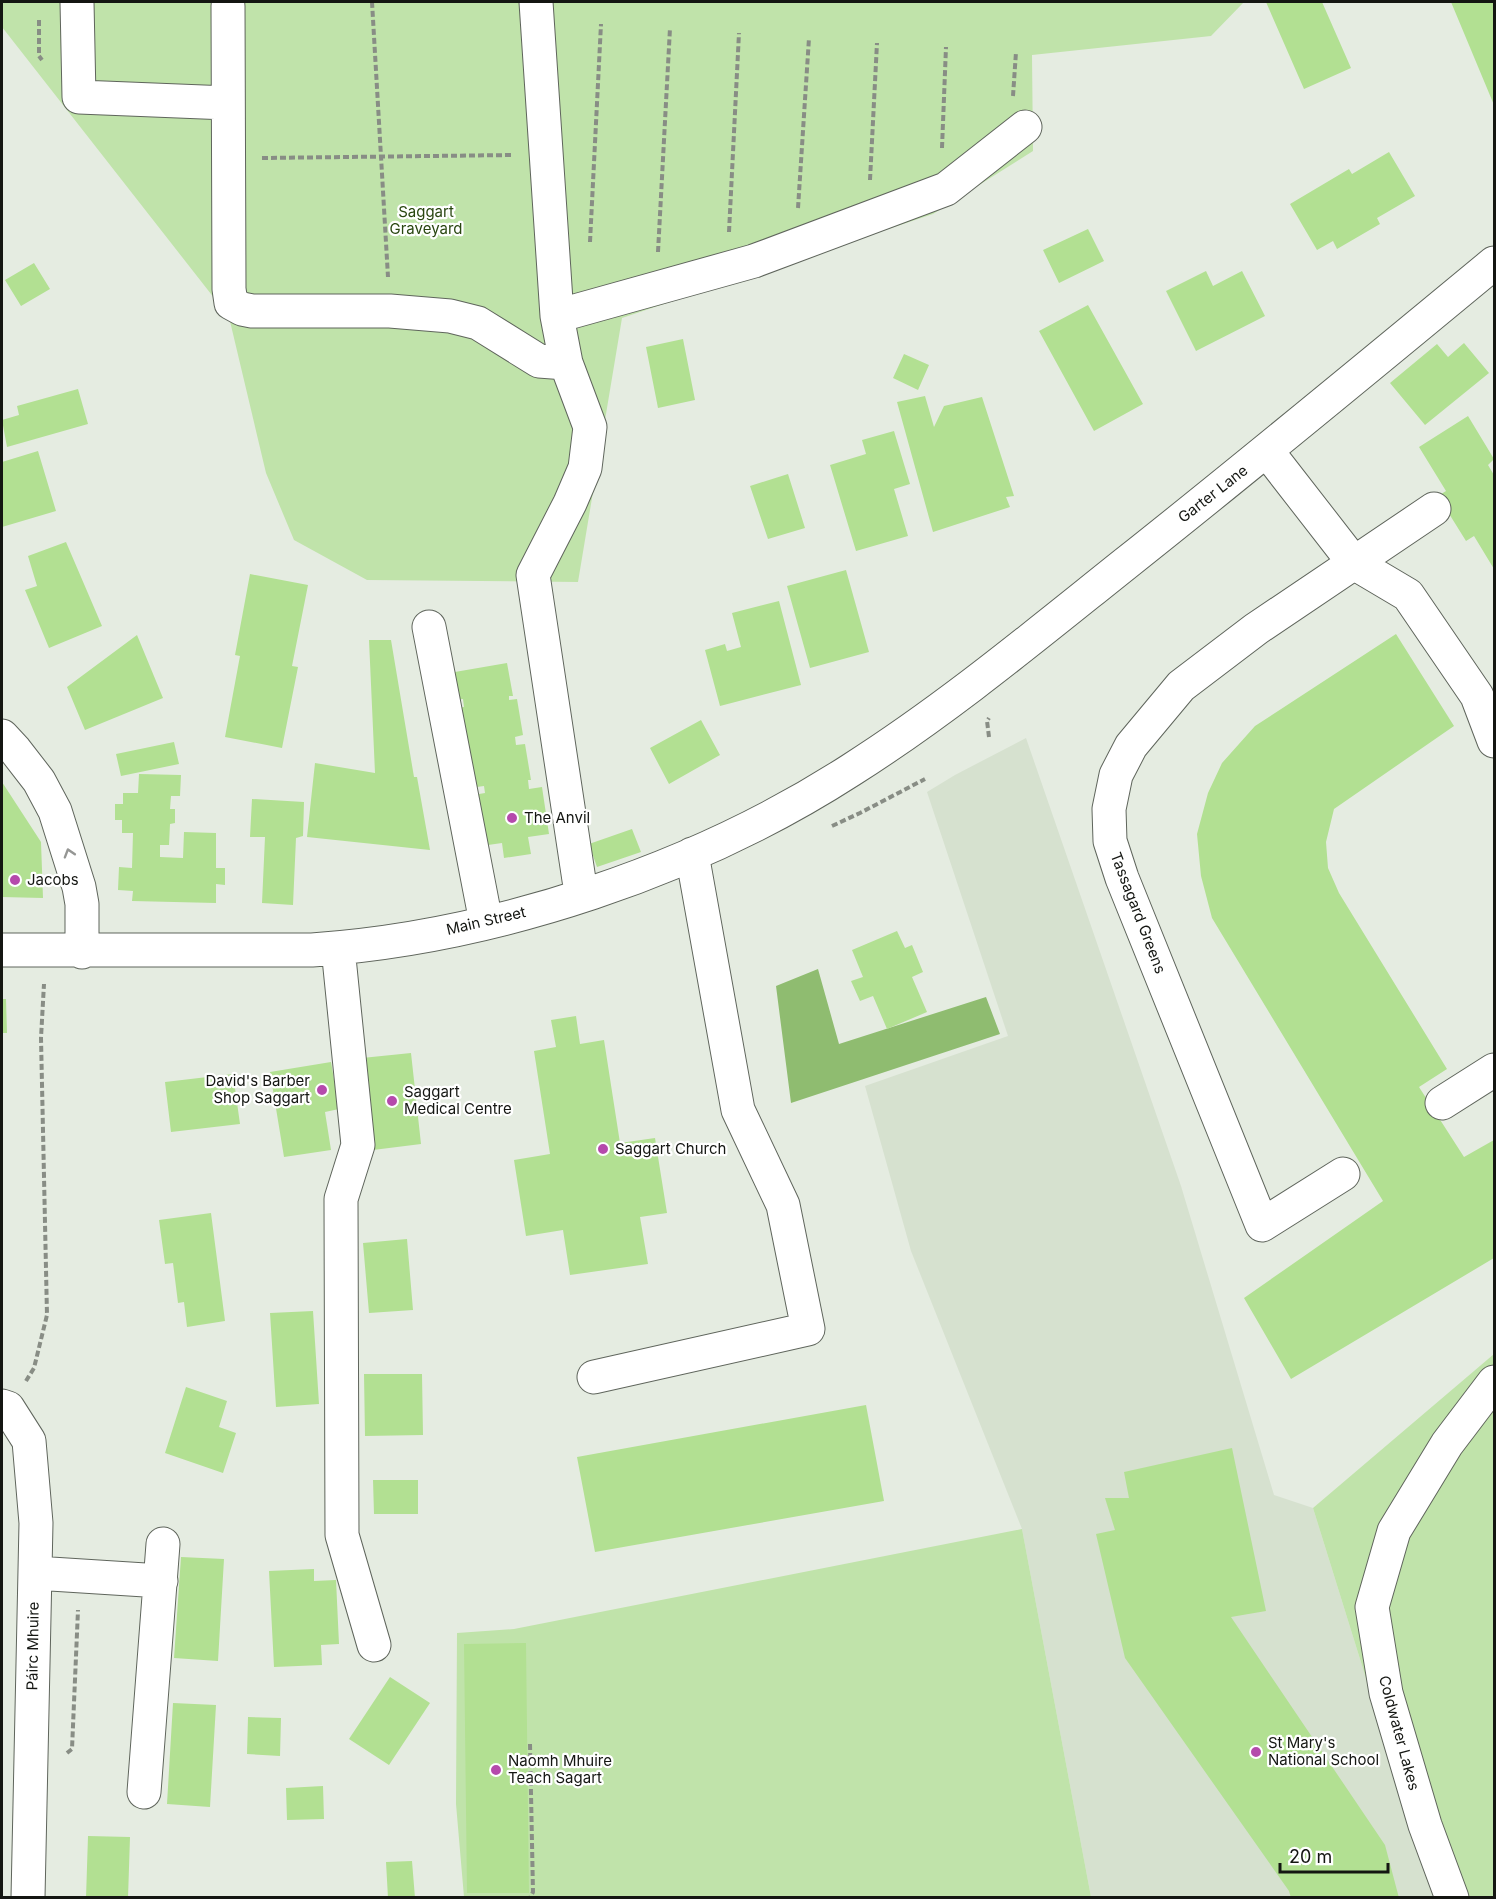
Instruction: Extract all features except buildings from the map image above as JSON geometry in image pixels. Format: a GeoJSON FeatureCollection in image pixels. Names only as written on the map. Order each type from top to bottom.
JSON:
{"type":"FeatureCollection","features":[{"type":"Feature","properties":{"kind":"street"},"geometry":{"type":"LineString","coordinates":[[77,2],[80,97],[228,103]]}},
{"type":"Feature","properties":{"kind":"street"},"geometry":{"type":"LineString","coordinates":[[537,2],[557,316],[566,363],[590,427],[585,468],[570,503],[532,575],[579,880],[584,895]]}},
{"type":"Feature","properties":{"kind":"street"},"geometry":{"type":"LineString","coordinates":[[228,6],[229,289],[231,303],[252,311],[390,310],[450,316],[478,323],[539,361],[566,363]]}},
{"type":"Feature","properties":{"kind":"street"},"geometry":{"type":"LineString","coordinates":[[557,316],[754,261],[946,189],[1025,127]]}},
{"type":"Feature","properties":{"kind":"street","name":"Garter Lane"},"geometry":{"type":"LineString","coordinates":[[926,719],[1268,451],[1494,263]]}},
{"type":"Feature","properties":{"kind":"street"},"geometry":{"type":"LineString","coordinates":[[1268,451],[1354,564],[1408,595],[1477,696],[1494,741]]}},
{"type":"Feature","properties":{"kind":"street","name":"Tassagard Greens"},"geometry":{"type":"LineString","coordinates":[[1343,1174],[1262,1225],[1122,878],[1110,841],[1109,809],[1116,775],[1131,746],[1181,686],[1256,629],[1434,509]]}},
{"type":"Feature","properties":{"kind":"street"},"geometry":{"type":"LineString","coordinates":[[429,627],[486,922]]}},
{"type":"Feature","properties":{"kind":"street","name":"Main Street"},"geometry":{"type":"LineString","coordinates":[[2,950],[312,950],[424,935],[486,922],[629,881],[692,854],[821,788],[852,770],[926,719]]}},
{"type":"Feature","properties":{"kind":"street"},"geometry":{"type":"LineString","coordinates":[[2,736],[39,781],[56,811],[79,887],[82,904],[82,951]]}},
{"type":"Feature","properties":{"kind":"street"},"geometry":{"type":"LineString","coordinates":[[594,1377],[808,1329],[783,1205],[738,1110],[692,854]]}},
{"type":"Feature","properties":{"kind":"street"},"geometry":{"type":"LineString","coordinates":[[338,948],[358,1145],[341,1199],[342,1535],[374,1645]]}},
{"type":"Feature","properties":{"kind":"street"},"geometry":{"type":"LineString","coordinates":[[1442,1103],[1494,1070]]}},
{"type":"Feature","properties":{"kind":"street","name":"Coldwater Lakes"},"geometry":{"type":"LineString","coordinates":[[1452,1898],[1425,1825],[1386,1693],[1372,1607],[1394,1531],[1447,1444],[1494,1382]]}},
{"type":"Feature","properties":{"kind":"street","name":"Páirc Mhuire"},"geometry":{"type":"LineString","coordinates":[[2,1406],[8,1408],[29,1441],[36,1523],[28,1898]]}},
{"type":"Feature","properties":{"kind":"street"},"geometry":{"type":"LineString","coordinates":[[144,1792],[163,1544]]}},
{"type":"Feature","properties":{"kind":"street"},"geometry":{"type":"LineString","coordinates":[[34,1573],[161,1581]]}},
{"type":"Feature","properties":{"kind":"path"},"geometry":{"type":"LineString","coordinates":[[372,2],[390,310]]}},
{"type":"Feature","properties":{"kind":"path"},"geometry":{"type":"LineString","coordinates":[[589,249],[601,24]]}},
{"type":"Feature","properties":{"kind":"path"},"geometry":{"type":"LineString","coordinates":[[657,288],[670,28]]}},
{"type":"Feature","properties":{"kind":"path"},"geometry":{"type":"LineString","coordinates":[[727,268],[740,33]]}},
{"type":"Feature","properties":{"kind":"path"},"geometry":{"type":"LineString","coordinates":[[796,245],[809,38]]}},
{"type":"Feature","properties":{"kind":"path"},"geometry":{"type":"LineString","coordinates":[[868,218],[877,43]]}},
{"type":"Feature","properties":{"kind":"path"},"geometry":{"type":"LineString","coordinates":[[940,191],[946,47]]}},
{"type":"Feature","properties":{"kind":"path"},"geometry":{"type":"LineString","coordinates":[[228,158],[516,155]]}},
{"type":"Feature","properties":{"kind":"path"},"geometry":{"type":"LineString","coordinates":[[25,1383],[34,1368],[47,1315],[41,1062],[45,976]]}},
{"type":"Feature","properties":{"kind":"path"},"geometry":{"type":"LineString","coordinates":[[530,1744],[533,1892],[530,1898]]}},
{"type":"Feature","properties":{"kind":"shaded area"},"geometry":{"type":"Polygon","coordinates":[[[1026,738],[1181,1186],[1274,1495],[1313,1508],[1434,1897],[1091,1897],[1022,1529],[911,1251],[865,1086],[1008,1036],[927,792],[1026,738]]]}},
{"type":"Feature","properties":{"kind":"green space","name":"Saggart Graveyard"},"geometry":{"type":"Polygon","coordinates":[[[2,2],[1244,2],[1211,36],[1032,55],[1033,151],[933,214],[622,318],[578,582],[367,580],[294,540],[266,473],[229,317],[2,27],[2,2]]]}},
{"type":"Feature","properties":{"kind":"green space"},"geometry":{"type":"Polygon","coordinates":[[[818,969],[839,1044],[986,997],[1000,1034],[791,1103],[776,986],[818,969]]]}},
{"type":"Feature","properties":{"kind":"green space"},"geometry":{"type":"Polygon","coordinates":[[[1494,1354],[1494,1897],[1434,1897],[1313,1508],[1494,1354]]]}},
{"type":"Feature","properties":{"kind":"green space"},"geometry":{"type":"Polygon","coordinates":[[[1022,1529],[1091,1897],[464,1897],[456,1804],[457,1633],[514,1629],[1022,1529]]]}},
{"type":"Feature","properties":{"kind":"place","name":"The Anvil"},"geometry":{"type":"Point","coordinates":[512,818]}},
{"type":"Feature","properties":{"kind":"place","name":"Jacobs"},"geometry":{"type":"Point","coordinates":[15,880]}},
{"type":"Feature","properties":{"kind":"place","name":"David's Barber Shop Saggart"},"geometry":{"type":"Point","coordinates":[322,1090]}},
{"type":"Feature","properties":{"kind":"place","name":"Saggart Medical Centre"},"geometry":{"type":"Point","coordinates":[392,1101]}},
{"type":"Feature","properties":{"kind":"place","name":"Saggart Church"},"geometry":{"type":"Point","coordinates":[603,1149]}},
{"type":"Feature","properties":{"kind":"place","name":"St Mary's National School"},"geometry":{"type":"Point","coordinates":[1256,1752]}},
{"type":"Feature","properties":{"kind":"place","name":"Naomh Mhuire Teach Sagart"},"geometry":{"type":"Point","coordinates":[496,1770]}}]}
